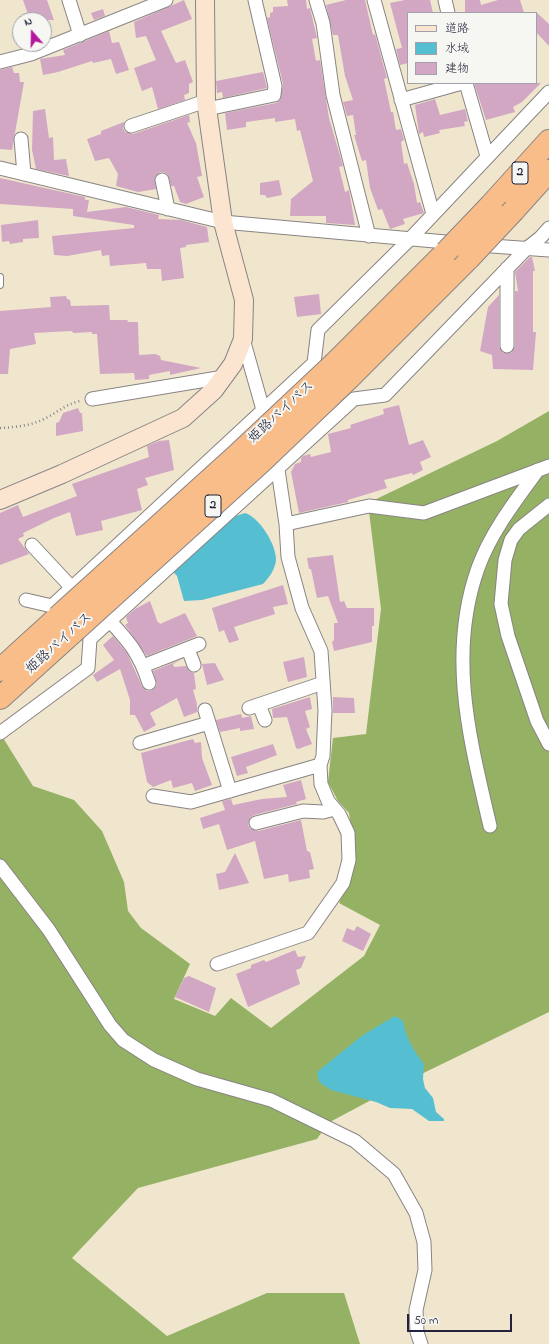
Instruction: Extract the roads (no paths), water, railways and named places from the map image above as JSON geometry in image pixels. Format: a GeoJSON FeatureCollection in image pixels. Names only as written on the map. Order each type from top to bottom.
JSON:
{"type":"FeatureCollection","features":[{"type":"Feature","properties":{"kind":"highway","name":"姫路バイパス"},"geometry":{"type":"LineString","coordinates":[[0,698],[262,461],[446,252],[549,141]]}},
{"type":"Feature","properties":{"kind":"highway","name":"姫路バイパス"},"geometry":{"type":"LineString","coordinates":[[0,670],[235,457],[343,370],[469,258],[549,171]]}},
{"type":"Feature","properties":{"kind":"street"},"geometry":{"type":"LineString","coordinates":[[69,0],[80,34]]}},
{"type":"Feature","properties":{"kind":"street"},"geometry":{"type":"LineString","coordinates":[[0,62],[31,54],[149,3],[166,0]]}},
{"type":"Feature","properties":{"kind":"street"},"geometry":{"type":"LineString","coordinates":[[205,0],[206,105],[223,222],[244,300],[244,339],[278,469],[286,524],[288,557],[302,608],[321,651],[325,710],[323,756],[320,765],[321,784],[328,801],[348,833],[349,860],[343,883],[308,933],[217,964]]}},
{"type":"Feature","properties":{"kind":"street"},"geometry":{"type":"LineString","coordinates":[[131,126],[206,105],[274,95],[276,86],[255,0]]}},
{"type":"Feature","properties":{"kind":"street"},"geometry":{"type":"LineString","coordinates":[[316,0],[323,23],[333,95],[369,236]]}},
{"type":"Feature","properties":{"kind":"street"},"geometry":{"type":"LineString","coordinates":[[374,0],[433,214]]}},
{"type":"Feature","properties":{"kind":"street"},"geometry":{"type":"LineString","coordinates":[[445,0],[448,12]]}},
{"type":"Feature","properties":{"kind":"street"},"geometry":{"type":"LineString","coordinates":[[401,100],[458,84]]}},
{"type":"Feature","properties":{"kind":"street"},"geometry":{"type":"LineString","coordinates":[[466,84],[487,156]]}},
{"type":"Feature","properties":{"kind":"street"},"geometry":{"type":"LineString","coordinates":[[26,600],[52,606],[263,408],[314,363],[318,330],[410,239],[549,92]]}},
{"type":"Feature","properties":{"kind":"street"},"geometry":{"type":"LineString","coordinates":[[21,139],[24,174]]}},
{"type":"Feature","properties":{"kind":"street"},"geometry":{"type":"LineString","coordinates":[[0,168],[223,222],[369,236],[549,250]]}},
{"type":"Feature","properties":{"kind":"street"},"geometry":{"type":"LineString","coordinates":[[162,180],[168,209]]}},
{"type":"Feature","properties":{"kind":"street"},"geometry":{"type":"LineString","coordinates":[[0,733],[88,668],[90,639],[354,399],[385,395],[526,248],[540,238],[549,228]]}},
{"type":"Feature","properties":{"kind":"street"},"geometry":{"type":"LineString","coordinates":[[507,268],[507,346]]}},
{"type":"Feature","properties":{"kind":"street"},"geometry":{"type":"LineString","coordinates":[[0,500],[62,474],[183,418],[210,395],[224,377],[233,364],[244,339]]}},
{"type":"Feature","properties":{"kind":"street"},"geometry":{"type":"LineString","coordinates":[[314,363],[354,399]]}},
{"type":"Feature","properties":{"kind":"street"},"geometry":{"type":"LineString","coordinates":[[92,399],[224,377]]}},
{"type":"Feature","properties":{"kind":"street"},"geometry":{"type":"LineString","coordinates":[[286,524],[369,506],[424,513],[544,468]]}},
{"type":"Feature","properties":{"kind":"street"},"geometry":{"type":"LineString","coordinates":[[490,826],[468,731],[462,659],[466,615],[478,567],[506,512],[544,468]]}},
{"type":"Feature","properties":{"kind":"street"},"geometry":{"type":"LineString","coordinates":[[549,505],[519,529],[510,540],[505,560],[501,604],[508,636],[537,721],[549,744]]}},
{"type":"Feature","properties":{"kind":"street"},"geometry":{"type":"LineString","coordinates":[[32,545],[72,588]]}},
{"type":"Feature","properties":{"kind":"street"},"geometry":{"type":"LineString","coordinates":[[110,621],[132,645],[143,666],[148,683]]}},
{"type":"Feature","properties":{"kind":"street"},"geometry":{"type":"LineString","coordinates":[[143,666],[193,646],[194,666]]}},
{"type":"Feature","properties":{"kind":"street"},"geometry":{"type":"LineString","coordinates":[[265,720],[254,706],[323,683]]}},
{"type":"Feature","properties":{"kind":"street"},"geometry":{"type":"LineString","coordinates":[[205,710],[230,791]]}},
{"type":"Feature","properties":{"kind":"street"},"geometry":{"type":"LineString","coordinates":[[140,743],[209,723]]}},
{"type":"Feature","properties":{"kind":"street"},"geometry":{"type":"LineString","coordinates":[[153,796],[191,802],[320,765]]}},
{"type":"Feature","properties":{"kind":"street"},"geometry":{"type":"LineString","coordinates":[[256,823],[303,811],[323,812],[334,809]]}},
{"type":"Feature","properties":{"kind":"street"},"geometry":{"type":"LineString","coordinates":[[0,866],[49,930],[110,1025],[123,1040],[154,1060],[197,1079],[271,1100],[355,1141],[394,1174],[416,1213],[424,1242],[425,1270],[416,1310],[417,1332],[421,1344]]}},
{"type":"Feature","properties":{"kind":"lane"},"geometry":{"type":"LineString","coordinates":[[0,277],[0,285]]}},
{"type":"Feature","properties":{"kind":"water"},"geometry":{"type":"Polygon","coordinates":[[[245,513],[261,525],[273,546],[276,562],[270,576],[263,584],[202,600],[184,601],[177,576],[167,565],[204,526],[245,513]]]}},
{"type":"Feature","properties":{"kind":"water"},"geometry":{"type":"Polygon","coordinates":[[[395,1016],[403,1021],[410,1044],[424,1064],[423,1079],[425,1088],[433,1098],[436,1112],[444,1119],[444,1121],[429,1121],[412,1109],[390,1108],[376,1102],[331,1090],[319,1082],[317,1072],[363,1035],[395,1016]]]}}]}
